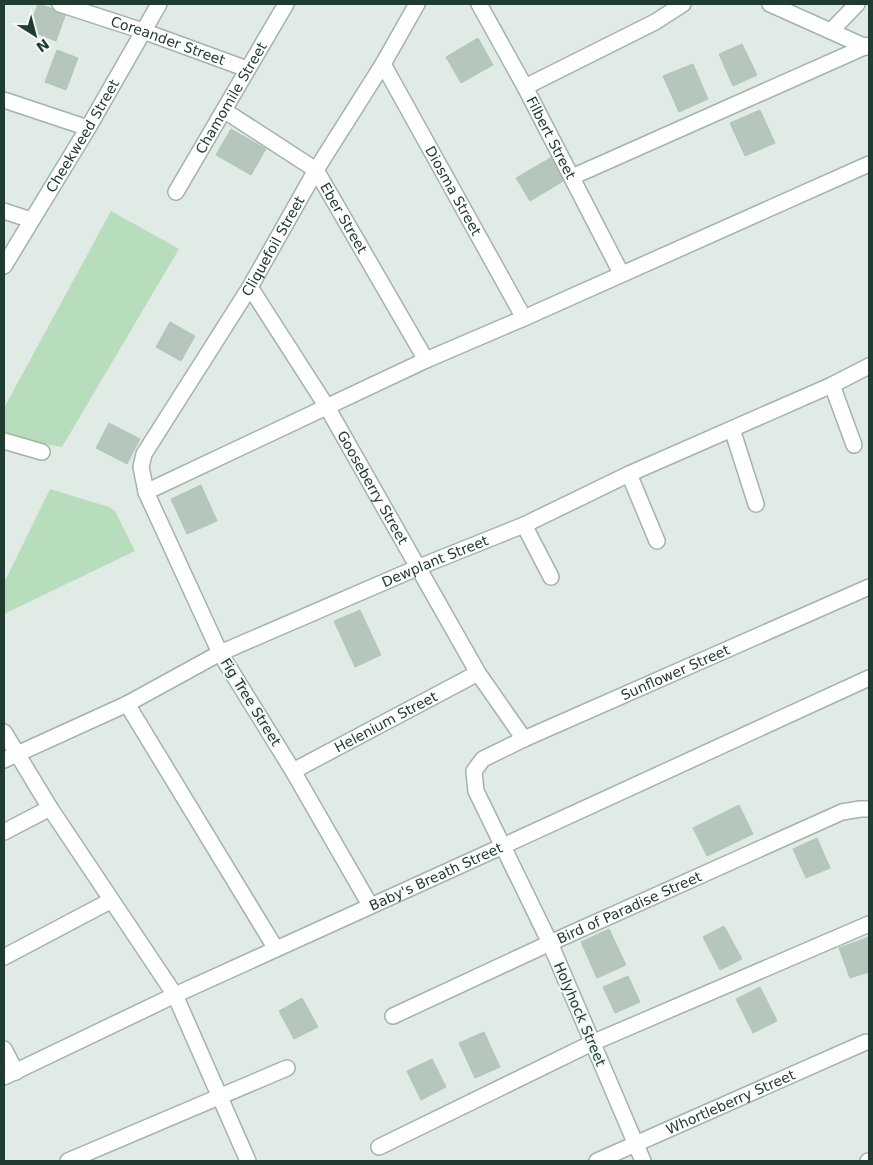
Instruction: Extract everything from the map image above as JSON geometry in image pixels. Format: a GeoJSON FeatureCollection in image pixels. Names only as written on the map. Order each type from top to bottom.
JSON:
{"type":"FeatureCollection","features":[{"type":"Feature","properties":{"kind":"street","name":"Coreander Street"},"geometry":{"type":"LineString","coordinates":[[60,4],[247,69]]}},
{"type":"Feature","properties":{"kind":"street","name":"Cheekweed Street"},"geometry":{"type":"LineString","coordinates":[[4,266],[88,128],[159,4]]}},
{"type":"Feature","properties":{"kind":"street","name":"Chamomile Street"},"geometry":{"type":"LineString","coordinates":[[176,192],[286,4]]}},
{"type":"Feature","properties":{"kind":"street","name":"Cliquefoil Street"},"geometry":{"type":"LineString","coordinates":[[146,492],[141,467],[144,454],[250,287],[316,170],[383,64],[417,4]]}},
{"type":"Feature","properties":{"kind":"street","name":"Filbert Street"},"geometry":{"type":"LineString","coordinates":[[479,4],[525,87],[621,273]]}},
{"type":"Feature","properties":{"kind":"street"},"geometry":{"type":"LineString","coordinates":[[525,87],[655,22],[683,4]]}},
{"type":"Feature","properties":{"kind":"street"},"geometry":{"type":"LineString","coordinates":[[770,4],[868,46]]}},
{"type":"Feature","properties":{"kind":"street"},"geometry":{"type":"LineString","coordinates":[[831,31],[857,4]]}},
{"type":"Feature","properties":{"kind":"street"},"geometry":{"type":"LineString","coordinates":[[572,177],[868,46]]}},
{"type":"Feature","properties":{"kind":"street","name":"Diosma Street"},"geometry":{"type":"LineString","coordinates":[[383,64],[524,318]]}},
{"type":"Feature","properties":{"kind":"street"},"geometry":{"type":"LineString","coordinates":[[4,100],[88,128]]}},
{"type":"Feature","properties":{"kind":"street","name":"Eber Street"},"geometry":{"type":"LineString","coordinates":[[224,111],[316,170],[426,360]]}},
{"type":"Feature","properties":{"kind":"street"},"geometry":{"type":"LineString","coordinates":[[146,492],[426,360],[869,164]]}},
{"type":"Feature","properties":{"kind":"street"},"geometry":{"type":"LineString","coordinates":[[4,211],[31,220]]}},
{"type":"Feature","properties":{"kind":"street","name":"Gooseberry Street"},"geometry":{"type":"LineString","coordinates":[[250,287],[327,408],[478,673],[524,739]]}},
{"type":"Feature","properties":{"kind":"street","name":"Dewplant Street"},"geometry":{"type":"LineString","coordinates":[[10,757],[127,704],[220,653],[419,567],[524,525],[629,474],[832,385],[869,366]]}},
{"type":"Feature","properties":{"kind":"street"},"geometry":{"type":"LineString","coordinates":[[832,385],[854,445]]}},
{"type":"Feature","properties":{"kind":"street"},"geometry":{"type":"LineString","coordinates":[[732,429],[756,504]]}},
{"type":"Feature","properties":{"kind":"street"},"geometry":{"type":"LineString","coordinates":[[4,441],[42,452]]}},
{"type":"Feature","properties":{"kind":"street"},"geometry":{"type":"LineString","coordinates":[[629,474],[657,541]]}},
{"type":"Feature","properties":{"kind":"street","name":"Fig Tree Street"},"geometry":{"type":"LineString","coordinates":[[146,492],[220,653],[293,771],[370,905]]}},
{"type":"Feature","properties":{"kind":"street"},"geometry":{"type":"LineString","coordinates":[[524,525],[551,577]]}},
{"type":"Feature","properties":{"kind":"street","name":"Sunflower Street"},"geometry":{"type":"LineString","coordinates":[[483,759],[524,739],[869,587]]}},
{"type":"Feature","properties":{"kind":"street","name":"Helenium Street"},"geometry":{"type":"LineString","coordinates":[[293,771],[478,673]]}},
{"type":"Feature","properties":{"kind":"street","name":"Baby's Breath Street"},"geometry":{"type":"LineString","coordinates":[[10,1075],[276,948],[869,678]]}},
{"type":"Feature","properties":{"kind":"street"},"geometry":{"type":"LineString","coordinates":[[127,704],[276,948]]}},
{"type":"Feature","properties":{"kind":"street"},"geometry":{"type":"LineString","coordinates":[[4,732],[10,757],[50,808],[110,901],[175,995],[248,1161]]}},
{"type":"Feature","properties":{"kind":"street","name":"Holyhock Street"},"geometry":{"type":"LineString","coordinates":[[483,759],[474,772],[476,791],[550,943],[643,1161]]}},
{"type":"Feature","properties":{"kind":"street"},"geometry":{"type":"LineString","coordinates":[[4,832],[50,808]]}},
{"type":"Feature","properties":{"kind":"street","name":"Bird of Paradise Street"},"geometry":{"type":"LineString","coordinates":[[394,1016],[550,943],[842,812],[869,809]]}},
{"type":"Feature","properties":{"kind":"street"},"geometry":{"type":"LineString","coordinates":[[4,957],[110,901]]}},
{"type":"Feature","properties":{"kind":"street"},"geometry":{"type":"LineString","coordinates":[[379,1147],[592,1043],[869,924]]}},
{"type":"Feature","properties":{"kind":"street","name":"Whortleberry Street"},"geometry":{"type":"LineString","coordinates":[[597,1161],[866,1042]]}},
{"type":"Feature","properties":{"kind":"street"},"geometry":{"type":"LineString","coordinates":[[4,1049],[10,1075]]}},
{"type":"Feature","properties":{"kind":"street"},"geometry":{"type":"LineString","coordinates":[[68,1161],[287,1068]]}},
{"type":"Feature","properties":{"kind":"green space"},"geometry":{"type":"Polygon","coordinates":[[[111,211],[179,249],[62,447],[4,437],[4,408],[111,211]]]}},
{"type":"Feature","properties":{"kind":"green space"},"geometry":{"type":"Polygon","coordinates":[[[50,489],[109,507],[115,511],[135,551],[4,614],[4,583],[50,489]]]}},
{"type":"Feature","properties":{"kind":"building"},"geometry":{"type":"Polygon","coordinates":[[[38,4],[66,13],[56,41],[28,30],[38,4]]]}},
{"type":"Feature","properties":{"kind":"building"},"geometry":{"type":"Polygon","coordinates":[[[478,38],[493,65],[461,83],[446,57],[478,38]]]}},
{"type":"Feature","properties":{"kind":"building"},"geometry":{"type":"Polygon","coordinates":[[[742,44],[757,75],[733,86],[719,54],[742,44]]]}},
{"type":"Feature","properties":{"kind":"building"},"geometry":{"type":"Polygon","coordinates":[[[57,50],[78,58],[66,90],[45,82],[57,50]]]}},
{"type":"Feature","properties":{"kind":"building"},"geometry":{"type":"Polygon","coordinates":[[[693,64],[708,99],[679,112],[663,76],[693,64]]]}},
{"type":"Feature","properties":{"kind":"building"},"geometry":{"type":"Polygon","coordinates":[[[760,110],[775,143],[745,156],[730,123],[760,110]]]}},
{"type":"Feature","properties":{"kind":"building"},"geometry":{"type":"Polygon","coordinates":[[[231,129],[266,149],[251,175],[216,155],[231,129]]]}},
{"type":"Feature","properties":{"kind":"building"},"geometry":{"type":"Polygon","coordinates":[[[552,157],[565,180],[530,201],[516,178],[552,157]]]}},
{"type":"Feature","properties":{"kind":"building"},"geometry":{"type":"Polygon","coordinates":[[[170,322],[195,336],[181,361],[156,347],[170,322]]]}},
{"type":"Feature","properties":{"kind":"building"},"geometry":{"type":"Polygon","coordinates":[[[109,423],[140,439],[127,464],[96,448],[109,423]]]}},
{"type":"Feature","properties":{"kind":"building"},"geometry":{"type":"Polygon","coordinates":[[[201,485],[217,521],[187,534],[171,499],[201,485]]]}},
{"type":"Feature","properties":{"kind":"building"},"geometry":{"type":"Polygon","coordinates":[[[360,610],[381,655],[355,667],[334,621],[360,610]]]}},
{"type":"Feature","properties":{"kind":"building"},"geometry":{"type":"Polygon","coordinates":[[[739,805],[753,834],[707,856],[693,828],[739,805]]]}},
{"type":"Feature","properties":{"kind":"building"},"geometry":{"type":"Polygon","coordinates":[[[817,838],[830,868],[806,878],[793,849],[817,838]]]}},
{"type":"Feature","properties":{"kind":"building"},"geometry":{"type":"Polygon","coordinates":[[[724,926],[742,959],[720,970],[703,937],[724,926]]]}},
{"type":"Feature","properties":{"kind":"building"},"geometry":{"type":"Polygon","coordinates":[[[609,929],[626,965],[597,978],[581,942],[609,929]]]}},
{"type":"Feature","properties":{"kind":"building"},"geometry":{"type":"Polygon","coordinates":[[[869,937],[869,972],[850,978],[839,948],[869,937]]]}},
{"type":"Feature","properties":{"kind":"building"},"geometry":{"type":"Polygon","coordinates":[[[628,976],[640,1002],[615,1013],[603,987],[628,976]]]}},
{"type":"Feature","properties":{"kind":"building"},"geometry":{"type":"Polygon","coordinates":[[[760,987],[777,1021],[753,1033],[736,999],[760,987]]]}},
{"type":"Feature","properties":{"kind":"building"},"geometry":{"type":"Polygon","coordinates":[[[302,998],[318,1027],[294,1039],[279,1011],[302,998]]]}},
{"type":"Feature","properties":{"kind":"building"},"geometry":{"type":"Polygon","coordinates":[[[484,1032],[500,1067],[475,1078],[459,1043],[484,1032]]]}},
{"type":"Feature","properties":{"kind":"building"},"geometry":{"type":"Polygon","coordinates":[[[432,1059],[446,1087],[421,1100],[407,1071],[432,1059]]]}}]}
